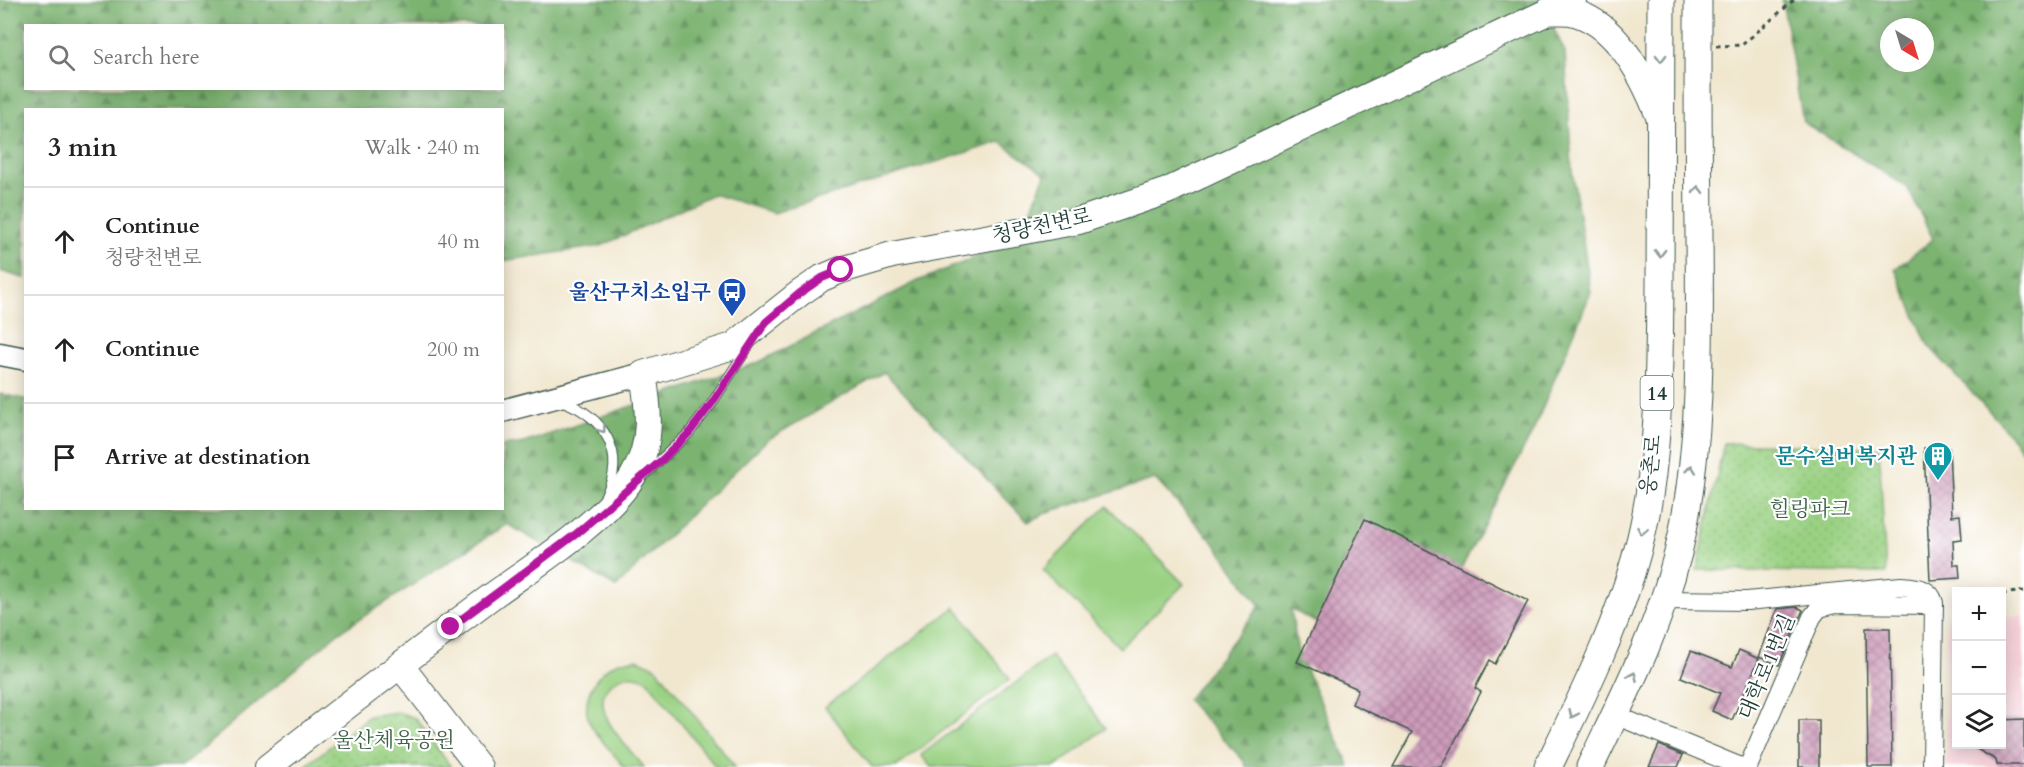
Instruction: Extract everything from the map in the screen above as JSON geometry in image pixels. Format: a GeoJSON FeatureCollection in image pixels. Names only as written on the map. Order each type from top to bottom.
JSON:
{"type":"FeatureCollection","features":[{"type":"Feature","properties":{"kind":"main road","name":"청량천변로"},"geometry":{"type":"LineString","coordinates":[[643,374],[733,346],[822,278],[863,263],[892,255],[1079,220],[1167,191],[1553,6],[1573,0]]}},
{"type":"Feature","properties":{"kind":"main road","name":"웅촌로"},"geometry":{"type":"LineString","coordinates":[[1548,767],[1581,698],[1624,592],[1638,548],[1648,501],[1654,442],[1659,332],[1661,0]]}},
{"type":"Feature","properties":{"kind":"main road","name":"웅촌로"},"geometry":{"type":"LineString","coordinates":[[1590,767],[1664,600],[1685,514],[1694,440],[1700,331],[1698,0]]}},
{"type":"Feature","properties":{"kind":"main road"},"geometry":{"type":"LineString","coordinates":[[1553,6],[1591,20],[1622,47],[1638,70],[1661,122]]}},
{"type":"Feature","properties":{"kind":"main road"},"geometry":{"type":"LineString","coordinates":[[268,767],[576,534],[617,498],[634,475],[643,454],[648,433],[649,413],[643,374]]}},
{"type":"Feature","properties":{"kind":"main road"},"geometry":{"type":"LineString","coordinates":[[400,665],[479,767]]}},
{"type":"Feature","properties":{"kind":"street"},"geometry":{"type":"LineString","coordinates":[[0,354],[24,359]]}},
{"type":"Feature","properties":{"kind":"street","name":"청량천변로"},"geometry":{"type":"LineString","coordinates":[[504,410],[643,374]]}},
{"type":"Feature","properties":{"kind":"street"},"geometry":{"type":"LineString","coordinates":[[1664,600],[1747,601],[1910,586],[1918,587],[1929,593],[1934,605],[1932,767]]}},
{"type":"Feature","properties":{"kind":"street","name":"대학로1번길"},"geometry":{"type":"LineString","coordinates":[[1748,767],[1812,617],[1819,608],[1835,604],[1934,605]]}},
{"type":"Feature","properties":{"kind":"street"},"geometry":{"type":"LineString","coordinates":[[1615,715],[1741,767]]}},
{"type":"Feature","properties":{"kind":"lane"},"geometry":{"type":"LineString","coordinates":[[617,498],[663,459],[689,433],[766,322]]}},
{"type":"Feature","properties":{"kind":"lane"},"geometry":{"type":"LineString","coordinates":[[554,398],[576,406],[602,427],[614,462],[608,491],[576,534]]}},
{"type":"Feature","properties":{"kind":"path"},"geometry":{"type":"LineString","coordinates":[[1698,46],[1742,45],[1794,0]]}},
{"type":"Feature","properties":{"kind":"path"},"geometry":{"type":"LineString","coordinates":[[2006,593],[2024,591]]}},
{"type":"Feature","properties":{"kind":"shaded area"},"geometry":{"type":"Polygon","coordinates":[[[2006,616],[2024,616],[2024,767],[1946,767],[1947,618],[1952,617],[1952,749],[2006,749],[2006,616]]]}},
{"type":"Feature","properties":{"kind":"green space"},"geometry":{"type":"Polygon","coordinates":[[[0,0],[1540,0],[1565,52],[1572,170],[1591,292],[1533,431],[1438,613],[1387,661],[1291,609],[1298,652],[1350,767],[1246,767],[1244,761],[1187,700],[1260,606],[1214,543],[1155,479],[1048,512],[1028,522],[884,372],[767,440],[616,587],[507,524],[338,633],[181,767],[0,767],[0,394],[24,399],[24,510],[504,510],[504,446],[524,443],[757,363],[918,281],[1020,239],[1045,174],[1000,142],[774,213],[713,194],[601,246],[504,261],[504,108],[24,108],[23,278],[0,271],[0,0]]]}},
{"type":"Feature","properties":{"kind":"green space"},"geometry":{"type":"Polygon","coordinates":[[[1782,0],[2024,0],[2024,453],[2000,423],[1928,345],[1895,269],[1933,239],[1907,187],[1803,122],[1782,0]]]}},
{"type":"Feature","properties":{"kind":"green space","name":"힐링파크"},"geometry":{"type":"Polygon","coordinates":[[[1724,443],[1879,448],[1886,573],[1697,570],[1724,443]]]}},
{"type":"Feature","properties":{"kind":"green space"},"geometry":{"type":"Polygon","coordinates":[[[1107,506],[1184,584],[1120,648],[1043,570],[1107,506]]]}},
{"type":"Feature","properties":{"kind":"green space"},"geometry":{"type":"Polygon","coordinates":[[[955,607],[1010,679],[896,767],[872,767],[825,707],[955,607]]]}},
{"type":"Feature","properties":{"kind":"green space"},"geometry":{"type":"Polygon","coordinates":[[[1051,656],[1106,728],[1055,767],[931,767],[921,755],[1051,656]]]}},
{"type":"Feature","properties":{"kind":"green space"},"geometry":{"type":"Polygon","coordinates":[[[637,659],[656,667],[735,767],[716,767],[647,680],[629,676],[612,683],[605,693],[603,703],[606,715],[619,738],[644,767],[624,767],[592,727],[588,718],[588,699],[596,680],[610,666],[637,659]]]}},
{"type":"Feature","properties":{"kind":"green space","name":"울산체육공원"},"geometry":{"type":"Polygon","coordinates":[[[397,712],[415,718],[451,767],[304,767],[369,716],[397,712]]]}},
{"type":"Feature","properties":{"kind":"building","name":"문수실버복지관"},"geometry":{"type":"Polygon","coordinates":[[[1924,448],[1949,448],[1952,516],[1960,515],[1962,539],[1953,540],[1954,565],[1959,565],[1960,578],[1930,580],[1924,448]]]}},
{"type":"Feature","properties":{"kind":"building"},"geometry":{"type":"Polygon","coordinates":[[[1365,519],[1528,601],[1495,664],[1490,660],[1475,688],[1481,692],[1441,767],[1393,767],[1412,732],[1352,704],[1358,689],[1297,662],[1365,519]]]}},
{"type":"Feature","properties":{"kind":"building"},"geometry":{"type":"Polygon","coordinates":[[[1797,607],[1803,610],[1779,665],[1759,657],[1777,609],[1797,607]]]}},
{"type":"Feature","properties":{"kind":"building"},"geometry":{"type":"Polygon","coordinates":[[[1866,628],[1890,628],[1892,767],[1868,767],[1866,628]]]}},
{"type":"Feature","properties":{"kind":"building"},"geometry":{"type":"Polygon","coordinates":[[[1739,650],[1759,659],[1732,720],[1712,711],[1720,693],[1681,677],[1691,651],[1732,667],[1739,650]]]}},
{"type":"Feature","properties":{"kind":"building"},"geometry":{"type":"Polygon","coordinates":[[[2024,719],[2024,765],[1997,765],[1996,760],[1977,749],[2006,749],[2006,720],[2024,719]]]}},
{"type":"Feature","properties":{"kind":"building"},"geometry":{"type":"Polygon","coordinates":[[[1799,720],[1819,720],[1819,767],[1799,767],[1799,720]]]}},
{"type":"Feature","properties":{"kind":"building"},"geometry":{"type":"Polygon","coordinates":[[[1659,745],[1683,755],[1678,767],[1649,767],[1659,745]]]}},
{"type":"Feature","properties":{"kind":"place","name":"울산구치소입구"},"geometry":{"type":"Point","coordinates":[732,318]}},
{"type":"Feature","properties":{"kind":"place","name":"문수실버복지관"},"geometry":{"type":"Point","coordinates":[1938,482]}},
{"type":"Feature","properties":{"kind":"route"},"geometry":{"type":"LineString","coordinates":[[451,627],[576,534],[663,459],[689,433],[712,403],[766,322],[800,293],[822,278],[841,270]]}}]}
